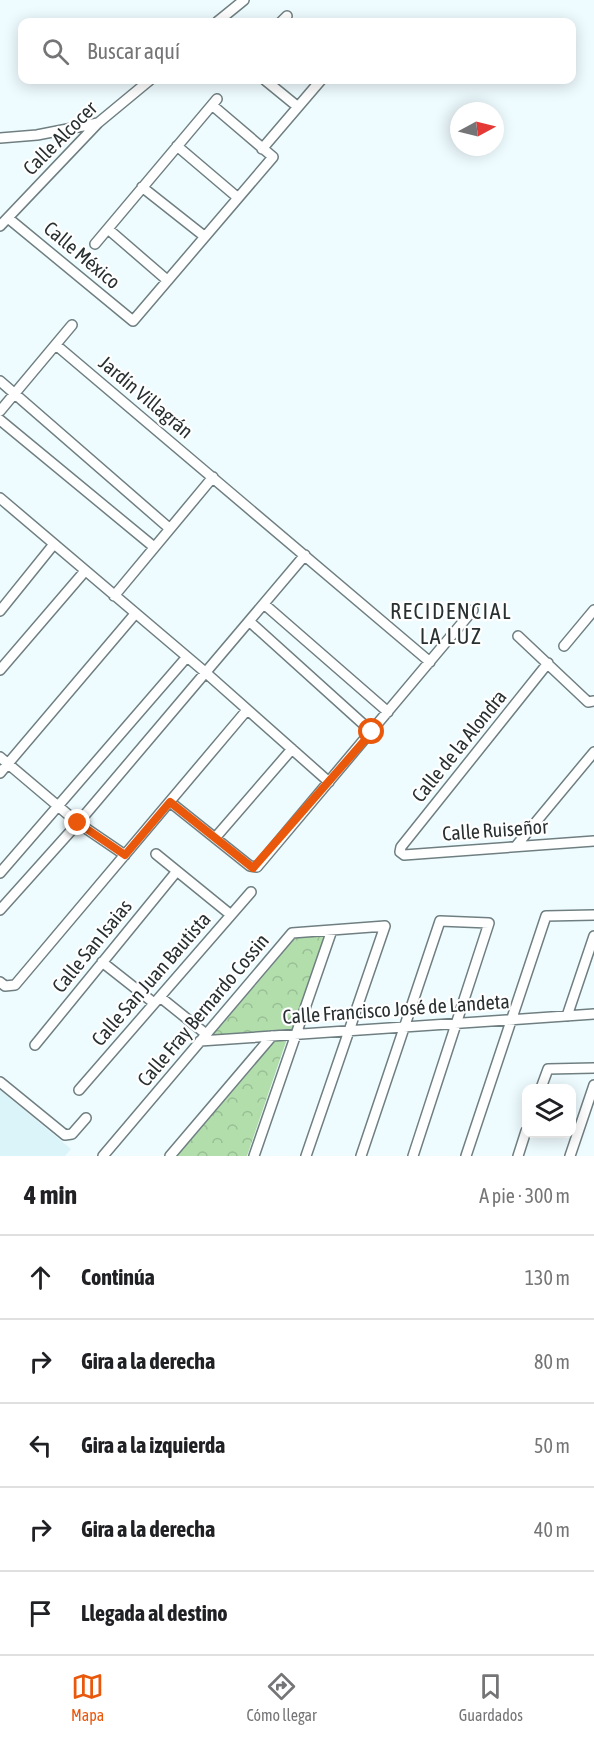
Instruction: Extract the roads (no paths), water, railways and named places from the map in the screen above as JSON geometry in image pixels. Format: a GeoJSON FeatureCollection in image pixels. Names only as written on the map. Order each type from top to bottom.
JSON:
{"type":"FeatureCollection","features":[{"type":"Feature","properties":{"kind":"street"},"geometry":{"type":"LineString","coordinates":[[222,18],[244,0]]}},
{"type":"Feature","properties":{"kind":"street","name":"Calle Alcocer"},"geometry":{"type":"LineString","coordinates":[[0,226],[98,123],[145,84]]}},
{"type":"Feature","properties":{"kind":"street"},"geometry":{"type":"LineString","coordinates":[[270,84],[298,107]]}},
{"type":"Feature","properties":{"kind":"street"},"geometry":{"type":"LineString","coordinates":[[262,149],[318,84]]}},
{"type":"Feature","properties":{"kind":"street"},"geometry":{"type":"LineString","coordinates":[[95,244],[214,102],[273,157],[167,280],[108,229]]}},
{"type":"Feature","properties":{"kind":"street"},"geometry":{"type":"LineString","coordinates":[[0,138],[37,135],[98,123]]}},
{"type":"Feature","properties":{"kind":"street"},"geometry":{"type":"LineString","coordinates":[[177,146],[237,197]]}},
{"type":"Feature","properties":{"kind":"street"},"geometry":{"type":"LineString","coordinates":[[142,187],[204,236]]}},
{"type":"Feature","properties":{"kind":"street","name":"Calle México"},"geometry":{"type":"LineString","coordinates":[[8,218],[133,321],[167,280]]}},
{"type":"Feature","properties":{"kind":"street"},"geometry":{"type":"LineString","coordinates":[[0,411],[72,326]]}},
{"type":"Feature","properties":{"kind":"street","name":"Jardín Villagrán"},"geometry":{"type":"LineString","coordinates":[[56,345],[430,662]]}},
{"type":"Feature","properties":{"kind":"street"},"geometry":{"type":"LineString","coordinates":[[0,381],[169,528]]}},
{"type":"Feature","properties":{"kind":"street"},"geometry":{"type":"LineString","coordinates":[[0,420],[153,547]]}},
{"type":"Feature","properties":{"kind":"street"},"geometry":{"type":"LineString","coordinates":[[114,596],[213,477]]}},
{"type":"Feature","properties":{"kind":"street"},"geometry":{"type":"LineString","coordinates":[[2,504],[54,544],[205,672],[329,782]]}},
{"type":"Feature","properties":{"kind":"street"},"geometry":{"type":"LineString","coordinates":[[0,610],[54,544]]}},
{"type":"Feature","properties":{"kind":"street"},"geometry":{"type":"LineString","coordinates":[[0,910],[78,823],[305,555]]}},
{"type":"Feature","properties":{"kind":"street"},"geometry":{"type":"LineString","coordinates":[[0,670],[85,571]]}},
{"type":"Feature","properties":{"kind":"street"},"geometry":{"type":"LineString","coordinates":[[264,604],[388,712]]}},
{"type":"Feature","properties":{"kind":"street"},"geometry":{"type":"LineString","coordinates":[[170,802],[250,866],[257,867],[473,610]]}},
{"type":"Feature","properties":{"kind":"street"},"geometry":{"type":"LineString","coordinates":[[564,646],[594,610]]}},
{"type":"Feature","properties":{"kind":"street"},"geometry":{"type":"LineString","coordinates":[[0,773],[4,761],[135,614]]}},
{"type":"Feature","properties":{"kind":"street"},"geometry":{"type":"LineString","coordinates":[[249,621],[372,732]]}},
{"type":"Feature","properties":{"kind":"street"},"geometry":{"type":"LineString","coordinates":[[518,636],[588,702],[594,701]]}},
{"type":"Feature","properties":{"kind":"street"},"geometry":{"type":"LineString","coordinates":[[0,873],[186,658]]}},
{"type":"Feature","properties":{"kind":"street","name":"Calle de la Alondra"},"geometry":{"type":"LineString","coordinates":[[400,852],[401,847],[548,663]]}},
{"type":"Feature","properties":{"kind":"street"},"geometry":{"type":"LineString","coordinates":[[0,982],[5,986],[15,986],[248,710]]}},
{"type":"Feature","properties":{"kind":"street"},"geometry":{"type":"LineString","coordinates":[[215,838],[292,749]]}},
{"type":"Feature","properties":{"kind":"street"},"geometry":{"type":"LineString","coordinates":[[516,846],[594,752]]}},
{"type":"Feature","properties":{"kind":"street"},"geometry":{"type":"LineString","coordinates":[[4,761],[78,823],[125,855]]}},
{"type":"Feature","properties":{"kind":"street","name":"Calle Ruiseñor"},"geometry":{"type":"LineString","coordinates":[[400,852],[404,855],[594,841]]}},
{"type":"Feature","properties":{"kind":"street"},"geometry":{"type":"LineString","coordinates":[[156,854],[231,915]]}},
{"type":"Feature","properties":{"kind":"street","name":"Calle San Isaias"},"geometry":{"type":"LineString","coordinates":[[35,1045],[177,871]]}},
{"type":"Feature","properties":{"kind":"street","name":"Calle San Juan Bautista"},"geometry":{"type":"LineString","coordinates":[[79,1090],[251,892]]}},
{"type":"Feature","properties":{"kind":"street"},"geometry":{"type":"LineString","coordinates":[[466,1156],[546,916],[594,915]]}},
{"type":"Feature","properties":{"kind":"street"},"geometry":{"type":"LineString","coordinates":[[361,1156],[440,921],[489,923],[413,1156]]}},
{"type":"Feature","properties":{"kind":"street","name":"Calle Fray Bernardo Cossin"},"geometry":{"type":"LineString","coordinates":[[103,1156],[292,933],[385,926],[348,1030]]}},
{"type":"Feature","properties":{"kind":"street"},"geometry":{"type":"LineString","coordinates":[[254,1156],[332,930]]}},
{"type":"Feature","properties":{"kind":"street"},"geometry":{"type":"LineString","coordinates":[[567,1016],[594,936]]}},
{"type":"Feature","properties":{"kind":"street"},"geometry":{"type":"LineString","coordinates":[[102,962],[157,1000],[203,1037]]}},
{"type":"Feature","properties":{"kind":"street","name":"Calle Francisco José de Landeta"},"geometry":{"type":"LineString","coordinates":[[203,1037],[272,1036],[594,1014]]}},
{"type":"Feature","properties":{"kind":"street"},"geometry":{"type":"LineString","coordinates":[[306,1156],[348,1030]]}},
{"type":"Feature","properties":{"kind":"street"},"geometry":{"type":"LineString","coordinates":[[170,1156],[272,1036]]}},
{"type":"Feature","properties":{"kind":"street"},"geometry":{"type":"LineString","coordinates":[[543,1084],[548,1069],[594,1068]]}},
{"type":"Feature","properties":{"kind":"street"},"geometry":{"type":"LineString","coordinates":[[0,1082],[65,1135],[72,1134],[86,1118]]}},
{"type":"Feature","properties":{"kind":"street"},"geometry":{"type":"LineString","coordinates":[[570,1156],[594,1085]]}},
{"type":"Feature","properties":{"kind":"street"},"geometry":{"type":"LineString","coordinates":[[518,1156],[524,1138]]}},
{"type":"Feature","properties":{"kind":"district","name":"RECIDENCIAL LA LUZ"},"geometry":{"type":"Point","coordinates":[451,624]}}]}
